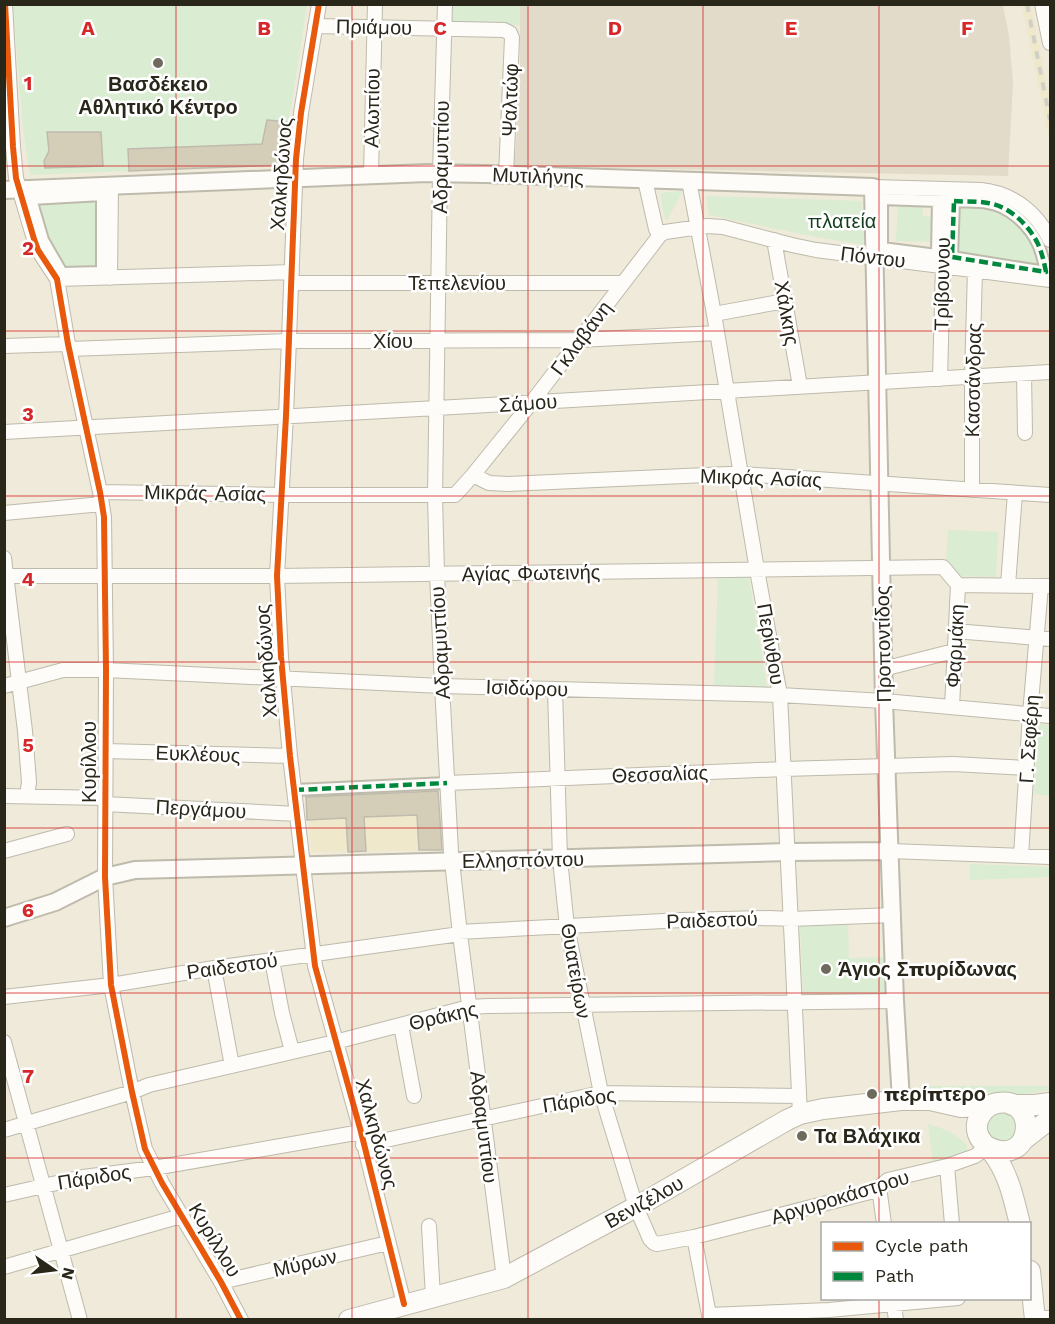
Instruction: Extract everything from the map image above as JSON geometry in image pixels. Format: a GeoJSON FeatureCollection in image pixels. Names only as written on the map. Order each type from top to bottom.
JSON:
{"type":"FeatureCollection","features":[{"type":"Feature","properties":{"kind":"main road","name":"Βενιζέλου"},"geometry":{"type":"LineString","coordinates":[[350,1320],[504,1278],[636,1207],[787,1120],[800,1105],[836,1107],[922,1100],[961,1107],[989,1106]]}},
{"type":"Feature","properties":{"kind":"main road"},"geometry":{"type":"LineString","coordinates":[[939,1102],[971,1126],[997,1158],[1007,1176],[1020,1222]]}},
{"type":"Feature","properties":{"kind":"main road"},"geometry":{"type":"LineString","coordinates":[[1015,1199],[1021,1143],[1026,1132],[1024,1116],[1019,1109],[1004,1102],[989,1106],[979,1118],[977,1126],[983,1141],[995,1151],[1003,1152],[1021,1143],[1050,1119]]}},
{"type":"Feature","properties":{"kind":"main road"},"geometry":{"type":"LineString","coordinates":[[1012,1105],[1050,1103]]}},
{"type":"Feature","properties":{"kind":"main road"},"geometry":{"type":"LineString","coordinates":[[1031,1294],[1040,1319]]}},
{"type":"Feature","properties":{"kind":"street","name":"Κυρίλλου"},"geometry":{"type":"LineString","coordinates":[[4,4],[15,172],[12,190],[38,250],[57,279],[68,347],[105,525],[105,877],[111,984],[132,1092],[146,1149],[154,1168],[241,1320]]}},
{"type":"Feature","properties":{"kind":"street","name":"Χαλκηδώνος"},"geometry":{"type":"LineString","coordinates":[[318,4],[301,113],[295,178],[278,576],[283,678],[315,966],[404,1304]]}},
{"type":"Feature","properties":{"kind":"street","name":"Αλωπίου"},"geometry":{"type":"LineString","coordinates":[[371,175],[375,4]]}},
{"type":"Feature","properties":{"kind":"street","name":"Αδραμυττίου"},"geometry":{"type":"LineString","coordinates":[[445,4],[440,173],[436,574],[452,861],[482,1119],[504,1278]]}},
{"type":"Feature","properties":{"kind":"street"},"geometry":{"type":"LineString","coordinates":[[1042,4],[1050,7]]}},
{"type":"Feature","properties":{"kind":"street"},"geometry":{"type":"LineString","coordinates":[[1042,4],[1050,43]]}},
{"type":"Feature","properties":{"kind":"street","name":"Πριάμου"},"geometry":{"type":"LineString","coordinates":[[315,26],[504,30]]}},
{"type":"Feature","properties":{"kind":"street","name":"Ψαλτώφ"},"geometry":{"type":"LineString","coordinates":[[504,30],[510,33],[512,38],[506,175]]}},
{"type":"Feature","properties":{"kind":"street","name":"Μυτιλήνης"},"geometry":{"type":"LineString","coordinates":[[12,190],[106,190],[295,178],[440,173],[988,191],[1011,199],[1032,213],[1050,240]]}},
{"type":"Feature","properties":{"kind":"street"},"geometry":{"type":"LineString","coordinates":[[645,180],[656,229],[660,235],[665,232],[698,227]]}},
{"type":"Feature","properties":{"kind":"street","name":"Περίνθου"},"geometry":{"type":"LineString","coordinates":[[689,181],[780,695],[800,1105]]}},
{"type":"Feature","properties":{"kind":"street","name":"Προποντίδος"},"geometry":{"type":"LineString","coordinates":[[873,187],[878,253],[883,669],[901,1100]]}},
{"type":"Feature","properties":{"kind":"street","name":"Τρίβουνου"},"geometry":{"type":"LineString","coordinates":[[940,379],[945,189]]}},
{"type":"Feature","properties":{"kind":"street"},"geometry":{"type":"LineString","coordinates":[[106,190],[102,272],[62,273],[43,240],[31,199],[106,190]]}},
{"type":"Feature","properties":{"kind":"street"},"geometry":{"type":"LineString","coordinates":[[106,190],[110,278]]}},
{"type":"Feature","properties":{"kind":"street"},"geometry":{"type":"LineString","coordinates":[[882,199],[938,201],[937,255],[878,253],[882,199]]}},
{"type":"Feature","properties":{"kind":"street"},"geometry":{"type":"LineString","coordinates":[[954,201],[989,203],[1013,215],[1036,241],[1046,272],[952,257],[954,201]]}},
{"type":"Feature","properties":{"kind":"street","name":"Πόντου"},"geometry":{"type":"LineString","coordinates":[[698,227],[723,227],[816,250],[878,253],[943,266],[1050,280]]}},
{"type":"Feature","properties":{"kind":"street","name":"Γκλαβάνη"},"geometry":{"type":"LineString","coordinates":[[455,495],[532,402],[660,235]]}},
{"type":"Feature","properties":{"kind":"street","name":"Χάλκης"},"geometry":{"type":"LineString","coordinates":[[774,240],[800,386]]}},
{"type":"Feature","properties":{"kind":"street","name":"Κασσάνδρας"},"geometry":{"type":"LineString","coordinates":[[972,490],[975,270]]}},
{"type":"Feature","properties":{"kind":"street","name":"Τεπελενίου"},"geometry":{"type":"LineString","coordinates":[[57,279],[292,277],[439,283],[622,283]]}},
{"type":"Feature","properties":{"kind":"street"},"geometry":{"type":"LineString","coordinates":[[714,314],[785,301]]}},
{"type":"Feature","properties":{"kind":"street","name":"Χίου"},"geometry":{"type":"LineString","coordinates":[[4,346],[68,347],[289,341],[579,340],[717,333]]}},
{"type":"Feature","properties":{"kind":"street","name":"Σάμου"},"geometry":{"type":"LineString","coordinates":[[4,432],[1050,372]]}},
{"type":"Feature","properties":{"kind":"street"},"geometry":{"type":"LineString","coordinates":[[1024,374],[1025,434]]}},
{"type":"Feature","properties":{"kind":"street","name":"Μικράς Ασίας"},"geometry":{"type":"LineString","coordinates":[[473,475],[489,483],[508,484],[742,474],[1050,495]]}},
{"type":"Feature","properties":{"kind":"street"},"geometry":{"type":"LineString","coordinates":[[1008,585],[1015,493]]}},
{"type":"Feature","properties":{"kind":"street","name":"Μικράς Ασίας"},"geometry":{"type":"LineString","coordinates":[[4,513],[101,498],[455,495]]}},
{"type":"Feature","properties":{"kind":"street"},"geometry":{"type":"LineString","coordinates":[[4,558],[11,684],[29,782],[27,796]]}},
{"type":"Feature","properties":{"kind":"street","name":"Αγίας Φωτεινής"},"geometry":{"type":"LineString","coordinates":[[5,576],[278,576],[943,567],[958,585]]}},
{"type":"Feature","properties":{"kind":"street"},"geometry":{"type":"LineString","coordinates":[[958,585],[1046,586]]}},
{"type":"Feature","properties":{"kind":"street","name":"Φαρμάκη"},"geometry":{"type":"LineString","coordinates":[[951,707],[958,585]]}},
{"type":"Feature","properties":{"kind":"street","name":"Γ. Σεφέρη"},"geometry":{"type":"LineString","coordinates":[[1021,856],[1030,714],[1043,638],[1046,586]]}},
{"type":"Feature","properties":{"kind":"street"},"geometry":{"type":"LineString","coordinates":[[955,631],[1043,638]]}},
{"type":"Feature","properties":{"kind":"street"},"geometry":{"type":"LineString","coordinates":[[883,669],[954,651]]}},
{"type":"Feature","properties":{"kind":"street","name":"Ισιδώρου"},"geometry":{"type":"LineString","coordinates":[[11,684],[63,670],[106,669],[442,686],[780,695],[884,701],[1050,716]]}},
{"type":"Feature","properties":{"kind":"street","name":"Θυατείρων"},"geometry":{"type":"LineString","coordinates":[[555,689],[560,859],[567,927],[601,1093],[636,1207],[654,1243]]}},
{"type":"Feature","properties":{"kind":"street","name":"Ευκλέους"},"geometry":{"type":"LineString","coordinates":[[105,751],[290,756]]}},
{"type":"Feature","properties":{"kind":"street","name":"Θεσσαλίας"},"geometry":{"type":"LineString","coordinates":[[295,790],[784,769],[953,764],[1026,768]]}},
{"type":"Feature","properties":{"kind":"street","name":"Περγάμου"},"geometry":{"type":"LineString","coordinates":[[4,796],[297,814]]}},
{"type":"Feature","properties":{"kind":"street"},"geometry":{"type":"LineString","coordinates":[[4,851],[67,834]]}},
{"type":"Feature","properties":{"kind":"street","name":"Ελλησπόντου"},"geometry":{"type":"LineString","coordinates":[[4,918],[55,902],[105,877],[135,870],[788,852],[890,851],[1050,856]]}},
{"type":"Feature","properties":{"kind":"street","name":"Ραιδεστού"},"geometry":{"type":"LineString","coordinates":[[4,997],[111,984],[459,933],[694,920],[893,915]]}},
{"type":"Feature","properties":{"kind":"street"},"geometry":{"type":"LineString","coordinates":[[272,960],[292,1051]]}},
{"type":"Feature","properties":{"kind":"street"},"geometry":{"type":"LineString","coordinates":[[214,968],[232,1066]]}},
{"type":"Feature","properties":{"kind":"street","name":"Θράκης"},"geometry":{"type":"LineString","coordinates":[[4,1130],[132,1092],[148,1085],[335,1042],[469,1007],[896,1001]]}},
{"type":"Feature","properties":{"kind":"street"},"geometry":{"type":"LineString","coordinates":[[401,1025],[414,1096]]}},
{"type":"Feature","properties":{"kind":"street"},"geometry":{"type":"LineString","coordinates":[[4,1042],[80,1320]]}},
{"type":"Feature","properties":{"kind":"street","name":"Πάριδος"},"geometry":{"type":"LineString","coordinates":[[4,1195],[83,1177],[482,1119],[601,1093],[800,1105]]}},
{"type":"Feature","properties":{"kind":"street","name":"Αργυροκάστρου"},"geometry":{"type":"LineString","coordinates":[[654,1243],[662,1244],[694,1237],[874,1191],[888,1180],[947,1166],[975,1156],[983,1141]]}},
{"type":"Feature","properties":{"kind":"street"},"geometry":{"type":"LineString","coordinates":[[947,1166],[952,1222]]}},
{"type":"Feature","properties":{"kind":"street"},"geometry":{"type":"LineString","coordinates":[[879,1187],[884,1222]]}},
{"type":"Feature","properties":{"kind":"street"},"geometry":{"type":"LineString","coordinates":[[4,1267],[181,1216]]}},
{"type":"Feature","properties":{"kind":"street"},"geometry":{"type":"LineString","coordinates":[[429,1226],[433,1297]]}},
{"type":"Feature","properties":{"kind":"street"},"geometry":{"type":"LineString","coordinates":[[694,1237],[709,1317],[830,1315],[894,1302],[937,1300]]}},
{"type":"Feature","properties":{"kind":"street","name":"Μύρων"},"geometry":{"type":"LineString","coordinates":[[221,1282],[388,1243]]}},
{"type":"Feature","properties":{"kind":"street"},"geometry":{"type":"LineString","coordinates":[[894,1302],[896,1320]]}},
{"type":"Feature","properties":{"kind":"shaded area"},"geometry":{"type":"Polygon","coordinates":[[[520,5],[1003,5],[1009,36],[1013,83],[1008,176],[513,166],[520,72],[520,5]]]}},
{"type":"Feature","properties":{"kind":"shaded area"},"geometry":{"type":"Polygon","coordinates":[[[1022,5],[1031,5],[1050,101],[1050,143],[1022,5]]]}},
{"type":"Feature","properties":{"kind":"shaded area"},"geometry":{"type":"Polygon","coordinates":[[[438,790],[442,850],[312,852],[306,795],[438,790]]]}},
{"type":"Feature","properties":{"kind":"green space","name":"Βασδέκειο Αθλητικό Κέντρο"},"geometry":{"type":"Polygon","coordinates":[[[13,5],[307,5],[282,165],[30,175],[23,129],[13,5]]]}},
{"type":"Feature","properties":{"kind":"green space"},"geometry":{"type":"Polygon","coordinates":[[[451,5],[520,5],[520,25],[451,23],[451,5]]]}},
{"type":"Feature","properties":{"kind":"green space"},"geometry":{"type":"Polygon","coordinates":[[[683,191],[667,220],[665,219],[660,193],[683,191]]]}},
{"type":"Feature","properties":{"kind":"green space","name":"πλατεία"},"geometry":{"type":"Polygon","coordinates":[[[706,196],[862,201],[864,245],[709,215],[706,196]]]}},
{"type":"Feature","properties":{"kind":"green space"},"geometry":{"type":"Polygon","coordinates":[[[100,197],[100,270],[63,271],[49,249],[34,201],[100,197]]]}},
{"type":"Feature","properties":{"kind":"green space"},"geometry":{"type":"Polygon","coordinates":[[[898,203],[923,204],[923,216],[935,217],[934,242],[896,241],[898,203]]]}},
{"type":"Feature","properties":{"kind":"green space"},"geometry":{"type":"Polygon","coordinates":[[[956,204],[985,205],[1003,211],[1031,237],[1043,269],[954,255],[956,204]]]}},
{"type":"Feature","properties":{"kind":"green space"},"geometry":{"type":"Polygon","coordinates":[[[948,530],[998,532],[996,577],[961,576],[946,563],[948,530]]]}},
{"type":"Feature","properties":{"kind":"green space"},"geometry":{"type":"Polygon","coordinates":[[[718,578],[749,578],[767,687],[714,685],[718,578]]]}},
{"type":"Feature","properties":{"kind":"green space"},"geometry":{"type":"Polygon","coordinates":[[[1039,724],[1050,725],[1050,796],[1034,794],[1039,724]]]}},
{"type":"Feature","properties":{"kind":"green space"},"geometry":{"type":"Polygon","coordinates":[[[970,864],[1050,867],[1050,877],[970,880],[970,864]]]}},
{"type":"Feature","properties":{"kind":"green space"},"geometry":{"type":"Polygon","coordinates":[[[848,925],[849,958],[887,957],[888,993],[803,995],[800,926],[848,925]]]}},
{"type":"Feature","properties":{"kind":"green space"},"geometry":{"type":"Polygon","coordinates":[[[921,1086],[1050,1086],[1050,1090],[1025,1094],[926,1092],[921,1086]]]}},
{"type":"Feature","properties":{"kind":"green space"},"geometry":{"type":"Polygon","coordinates":[[[1005,1110],[1018,1119],[1017,1135],[1003,1144],[987,1137],[986,1124],[990,1115],[1005,1110]]]}},
{"type":"Feature","properties":{"kind":"green space"},"geometry":{"type":"Polygon","coordinates":[[[928,1124],[958,1138],[967,1145],[967,1153],[933,1162],[928,1124]]]}},
{"type":"Feature","properties":{"kind":"building"},"geometry":{"type":"Polygon","coordinates":[[[267,120],[289,122],[282,165],[129,171],[128,149],[262,144],[267,120]]]}},
{"type":"Feature","properties":{"kind":"building"},"geometry":{"type":"Polygon","coordinates":[[[47,132],[101,132],[103,166],[45,168],[44,161],[49,151],[47,132]]]}},
{"type":"Feature","properties":{"kind":"building"},"geometry":{"type":"Polygon","coordinates":[[[438,791],[442,850],[419,850],[417,815],[364,817],[366,851],[348,852],[346,818],[307,820],[306,797],[438,791]]]}},
{"type":"Feature","properties":{"kind":"railway"},"geometry":{"type":"LineString","coordinates":[[1027,4],[1050,120]]}},
{"type":"Feature","properties":{"kind":"marked path"},"geometry":{"type":"LineString","coordinates":[[954,201],[988,203],[1011,212],[1029,230],[1038,244],[1046,272],[952,257],[954,201]]}},
{"type":"Feature","properties":{"kind":"marked path"},"geometry":{"type":"LineString","coordinates":[[295,790],[447,783]]}},
{"type":"Feature","properties":{"kind":"cycle path"},"geometry":{"type":"LineString","coordinates":[[5,4],[16,178],[38,250],[57,279],[68,344],[104,517],[105,877],[111,985],[145,1149],[162,1183],[241,1320]]}},
{"type":"Feature","properties":{"kind":"cycle path"},"geometry":{"type":"LineString","coordinates":[[319,4],[301,113],[296,159],[277,576],[281,657],[290,756],[315,966],[361,1132],[404,1304]]}},
{"type":"Feature","properties":{"kind":"place","name":"Βασδέκειο Αθλητικό Κέντρο"},"geometry":{"type":"Point","coordinates":[158,63]}},
{"type":"Feature","properties":{"kind":"place","name":"Άγιος Σπυρίδωνας"},"geometry":{"type":"Point","coordinates":[826,969]}},
{"type":"Feature","properties":{"kind":"place","name":"περίπτερο"},"geometry":{"type":"Point","coordinates":[872,1094]}},
{"type":"Feature","properties":{"kind":"place","name":"Τα Βλάχικα"},"geometry":{"type":"Point","coordinates":[802,1136]}}]}
